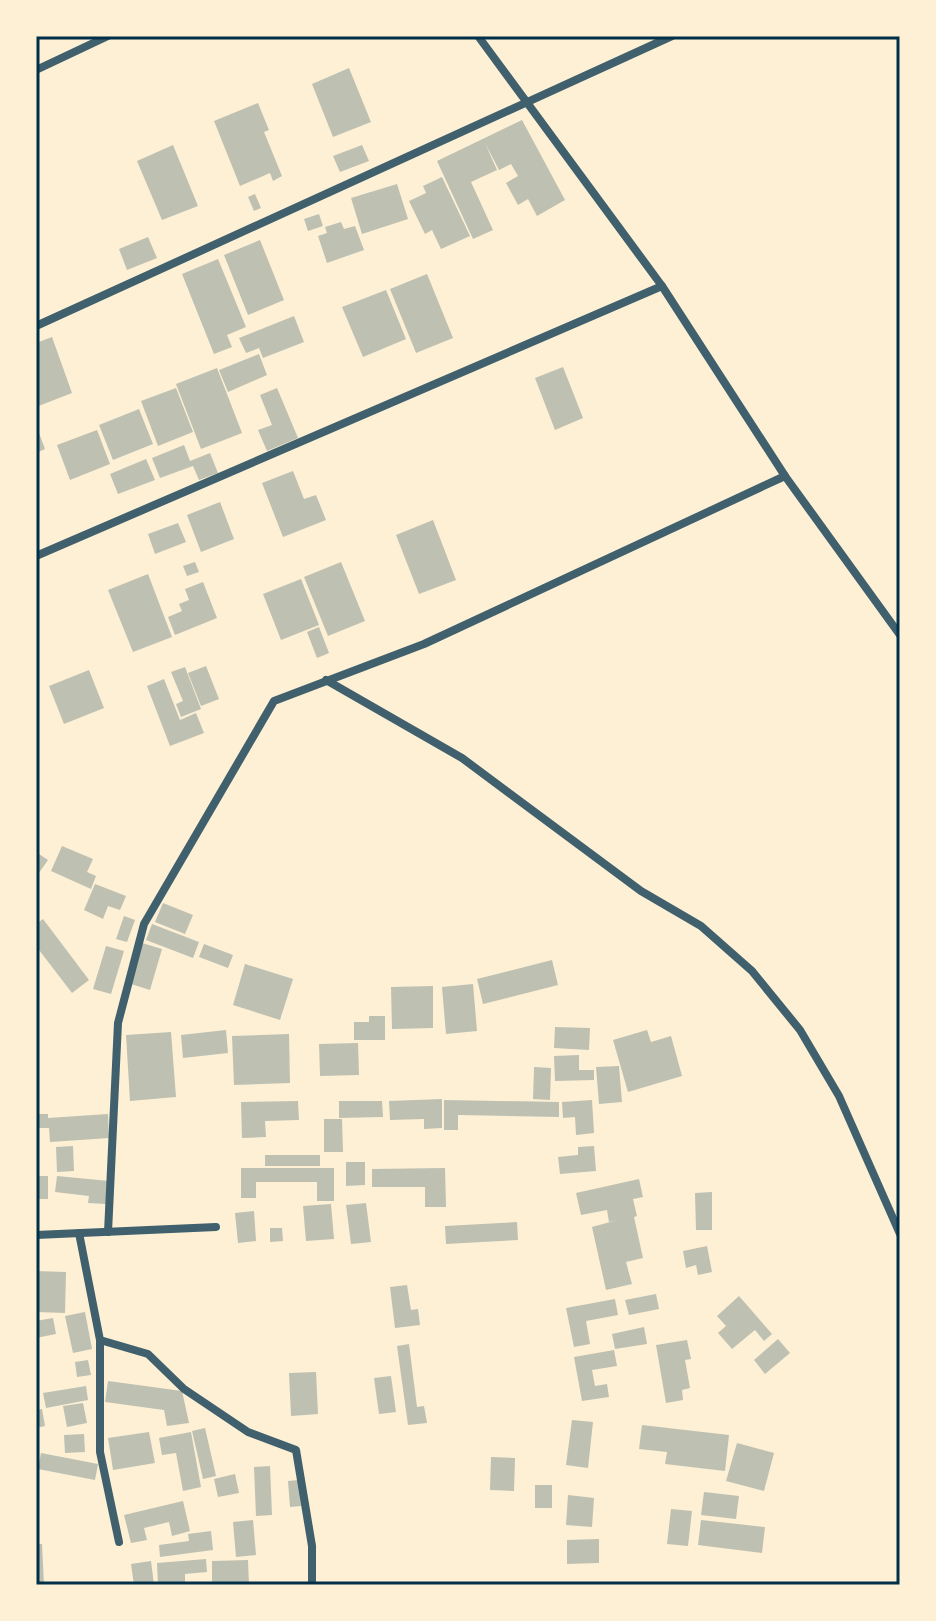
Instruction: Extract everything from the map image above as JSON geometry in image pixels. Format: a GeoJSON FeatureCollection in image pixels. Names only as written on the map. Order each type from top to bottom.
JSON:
{"type":"FeatureCollection","features":[{"type":"Feature","properties":{"kind":"street"},"geometry":{"type":"LineString","coordinates":[[36,70],[108,36]]}},
{"type":"Feature","properties":{"kind":"street"},"geometry":{"type":"LineString","coordinates":[[478,36],[662,286],[785,476],[900,635]]}},
{"type":"Feature","properties":{"kind":"street"},"geometry":{"type":"LineString","coordinates":[[36,326],[523,101],[672,36]]}},
{"type":"Feature","properties":{"kind":"street"},"geometry":{"type":"LineString","coordinates":[[36,556],[662,286]]}},
{"type":"Feature","properties":{"kind":"street"},"geometry":{"type":"LineString","coordinates":[[108,1232],[118,1023],[144,924],[274,701],[424,644],[785,476]]}},
{"type":"Feature","properties":{"kind":"street"},"geometry":{"type":"LineString","coordinates":[[326,680],[462,758],[641,891],[701,926],[752,971],[800,1030],[839,1096],[900,1234]]}},
{"type":"Feature","properties":{"kind":"street"},"geometry":{"type":"LineString","coordinates":[[36,1235],[216,1227]]}},
{"type":"Feature","properties":{"kind":"street"},"geometry":{"type":"LineString","coordinates":[[79,1233],[100,1340],[100,1452],[119,1542]]}},
{"type":"Feature","properties":{"kind":"street"},"geometry":{"type":"LineString","coordinates":[[100,1340],[148,1354],[184,1389],[248,1432],[296,1450],[312,1546],[312,1585]]}},
{"type":"Feature","properties":{"kind":"building"},"geometry":{"type":"Polygon","coordinates":[[[349,68],[371,122],[333,137],[312,84],[349,68]]]}},
{"type":"Feature","properties":{"kind":"building"},"geometry":{"type":"Polygon","coordinates":[[[258,103],[269,130],[264,132],[282,176],[273,181],[270,173],[240,186],[214,121],[258,103]]]}},
{"type":"Feature","properties":{"kind":"building"},"geometry":{"type":"Polygon","coordinates":[[[522,120],[565,200],[537,216],[528,199],[518,205],[506,183],[518,176],[511,164],[499,170],[485,143],[497,170],[471,182],[493,230],[473,239],[437,161],[522,120]]]}},
{"type":"Feature","properties":{"kind":"building"},"geometry":{"type":"Polygon","coordinates":[[[173,145],[198,206],[162,220],[137,161],[173,145]]]}},
{"type":"Feature","properties":{"kind":"building"},"geometry":{"type":"Polygon","coordinates":[[[362,145],[369,161],[340,172],[333,156],[362,145]]]}},
{"type":"Feature","properties":{"kind":"building"},"geometry":{"type":"Polygon","coordinates":[[[442,177],[470,236],[441,249],[432,230],[425,234],[409,201],[426,193],[423,186],[442,177]]]}},
{"type":"Feature","properties":{"kind":"building"},"geometry":{"type":"Polygon","coordinates":[[[397,184],[408,219],[362,234],[351,198],[397,184]]]}},
{"type":"Feature","properties":{"kind":"building"},"geometry":{"type":"Polygon","coordinates":[[[255,194],[261,208],[254,211],[248,197],[255,194]]]}},
{"type":"Feature","properties":{"kind":"building"},"geometry":{"type":"Polygon","coordinates":[[[319,214],[323,226],[308,231],[304,219],[319,214]]]}},
{"type":"Feature","properties":{"kind":"building"},"geometry":{"type":"Polygon","coordinates":[[[341,222],[344,229],[355,226],[364,250],[327,263],[318,236],[327,233],[325,227],[341,222]]]}},
{"type":"Feature","properties":{"kind":"building"},"geometry":{"type":"Polygon","coordinates":[[[148,237],[157,258],[127,270],[119,249],[148,237]]]}},
{"type":"Feature","properties":{"kind":"building"},"geometry":{"type":"Polygon","coordinates":[[[260,240],[284,300],[248,315],[224,255],[260,240]]]}},
{"type":"Feature","properties":{"kind":"building"},"geometry":{"type":"Polygon","coordinates":[[[218,259],[246,327],[227,335],[232,347],[214,354],[182,274],[218,259]]]}},
{"type":"Feature","properties":{"kind":"building"},"geometry":{"type":"Polygon","coordinates":[[[427,274],[453,338],[416,353],[390,289],[427,274]]]}},
{"type":"Feature","properties":{"kind":"building"},"geometry":{"type":"Polygon","coordinates":[[[386,290],[406,339],[363,357],[342,307],[386,290]]]}},
{"type":"Feature","properties":{"kind":"building"},"geometry":{"type":"Polygon","coordinates":[[[294,316],[304,342],[263,358],[259,348],[246,353],[239,338],[294,316]]]}},
{"type":"Feature","properties":{"kind":"building"},"geometry":{"type":"Polygon","coordinates":[[[52,337],[72,393],[36,407],[36,343],[52,337]]]}},
{"type":"Feature","properties":{"kind":"building"},"geometry":{"type":"Polygon","coordinates":[[[259,354],[267,375],[228,392],[219,370],[259,354]]]}},
{"type":"Feature","properties":{"kind":"building"},"geometry":{"type":"Polygon","coordinates":[[[563,367],[583,418],[555,430],[535,378],[563,367]]]}},
{"type":"Feature","properties":{"kind":"building"},"geometry":{"type":"Polygon","coordinates":[[[217,368],[242,433],[201,449],[176,384],[217,368]]]}},
{"type":"Feature","properties":{"kind":"building"},"geometry":{"type":"Polygon","coordinates":[[[176,388],[193,432],[158,446],[141,401],[176,388]]]}},
{"type":"Feature","properties":{"kind":"building"},"geometry":{"type":"Polygon","coordinates":[[[277,388],[298,438],[267,451],[258,430],[272,425],[260,395],[277,388]]]}},
{"type":"Feature","properties":{"kind":"building"},"geometry":{"type":"Polygon","coordinates":[[[139,409],[153,444],[113,460],[99,425],[139,409]]]}},
{"type":"Feature","properties":{"kind":"building"},"geometry":{"type":"Polygon","coordinates":[[[36,425],[45,449],[36,453],[36,425]]]}},
{"type":"Feature","properties":{"kind":"building"},"geometry":{"type":"Polygon","coordinates":[[[97,430],[110,464],[70,480],[57,445],[97,430]]]}},
{"type":"Feature","properties":{"kind":"building"},"geometry":{"type":"Polygon","coordinates":[[[184,445],[190,461],[210,453],[218,473],[199,480],[193,466],[160,478],[152,458],[184,445]]]}},
{"type":"Feature","properties":{"kind":"building"},"geometry":{"type":"Polygon","coordinates":[[[146,459],[155,480],[118,494],[110,474],[146,459]]]}},
{"type":"Feature","properties":{"kind":"building"},"geometry":{"type":"Polygon","coordinates":[[[293,471],[304,499],[316,495],[326,520],[283,537],[262,483],[293,471]]]}},
{"type":"Feature","properties":{"kind":"building"},"geometry":{"type":"Polygon","coordinates":[[[220,502],[234,539],[201,552],[187,515],[220,502]]]}},
{"type":"Feature","properties":{"kind":"building"},"geometry":{"type":"Polygon","coordinates":[[[433,520],[456,580],[419,594],[396,535],[433,520]]]}},
{"type":"Feature","properties":{"kind":"building"},"geometry":{"type":"Polygon","coordinates":[[[178,523],[186,542],[155,554],[148,534],[178,523]]]}},
{"type":"Feature","properties":{"kind":"building"},"geometry":{"type":"Polygon","coordinates":[[[195,562],[199,572],[187,576],[183,566],[195,562]]]}},
{"type":"Feature","properties":{"kind":"building"},"geometry":{"type":"Polygon","coordinates":[[[341,562],[365,621],[328,636],[304,577],[341,562]]]}},
{"type":"Feature","properties":{"kind":"building"},"geometry":{"type":"Polygon","coordinates":[[[148,574],[172,637],[133,652],[108,590],[148,574]]]}},
{"type":"Feature","properties":{"kind":"building"},"geometry":{"type":"Polygon","coordinates":[[[301,579],[319,625],[281,640],[263,594],[301,579]]]}},
{"type":"Feature","properties":{"kind":"building"},"geometry":{"type":"Polygon","coordinates":[[[203,582],[217,618],[175,635],[168,617],[182,611],[179,604],[189,600],[185,589],[203,582]]]}},
{"type":"Feature","properties":{"kind":"building"},"geometry":{"type":"Polygon","coordinates":[[[319,627],[329,653],[317,658],[307,632],[319,627]]]}},
{"type":"Feature","properties":{"kind":"building"},"geometry":{"type":"Polygon","coordinates":[[[206,666],[219,699],[201,706],[188,673],[206,666]]]}},
{"type":"Feature","properties":{"kind":"building"},"geometry":{"type":"Polygon","coordinates":[[[185,667],[201,709],[181,717],[176,704],[183,701],[171,672],[185,667]]]}},
{"type":"Feature","properties":{"kind":"building"},"geometry":{"type":"Polygon","coordinates":[[[89,670],[104,708],[64,724],[49,686],[89,670]]]}},
{"type":"Feature","properties":{"kind":"building"},"geometry":{"type":"Polygon","coordinates":[[[164,679],[180,720],[196,713],[204,733],[170,746],[147,686],[164,679]]]}},
{"type":"Feature","properties":{"kind":"building"},"geometry":{"type":"Polygon","coordinates":[[[62,846],[93,859],[87,872],[96,876],[91,889],[51,871],[62,846]]]}},
{"type":"Feature","properties":{"kind":"building"},"geometry":{"type":"Polygon","coordinates":[[[36,852],[48,860],[36,877],[36,852]]]}},
{"type":"Feature","properties":{"kind":"building"},"geometry":{"type":"Polygon","coordinates":[[[95,884],[126,896],[120,910],[108,906],[103,919],[84,910],[95,884]]]}},
{"type":"Feature","properties":{"kind":"building"},"geometry":{"type":"Polygon","coordinates":[[[163,903],[193,915],[185,934],[155,922],[163,903]]]}},
{"type":"Feature","properties":{"kind":"building"},"geometry":{"type":"Polygon","coordinates":[[[124,916],[135,920],[127,942],[116,939],[124,916]]]}},
{"type":"Feature","properties":{"kind":"building"},"geometry":{"type":"Polygon","coordinates":[[[43,919],[89,980],[72,993],[36,946],[36,924],[43,919]]]}},
{"type":"Feature","properties":{"kind":"building"},"geometry":{"type":"Polygon","coordinates":[[[152,924],[199,942],[193,958],[146,940],[152,924]]]}},
{"type":"Feature","properties":{"kind":"building"},"geometry":{"type":"Polygon","coordinates":[[[142,943],[162,949],[150,990],[131,984],[142,943]]]}},
{"type":"Feature","properties":{"kind":"building"},"geometry":{"type":"Polygon","coordinates":[[[204,944],[233,955],[228,968],[199,957],[204,944]]]}},
{"type":"Feature","properties":{"kind":"building"},"geometry":{"type":"Polygon","coordinates":[[[106,946],[124,951],[111,994],[93,989],[106,946]]]}},
{"type":"Feature","properties":{"kind":"building"},"geometry":{"type":"Polygon","coordinates":[[[552,960],[558,985],[483,1004],[477,979],[552,960]]]}},
{"type":"Feature","properties":{"kind":"building"},"geometry":{"type":"Polygon","coordinates":[[[245,964],[293,979],[280,1020],[233,1005],[245,964]]]}},
{"type":"Feature","properties":{"kind":"building"},"geometry":{"type":"Polygon","coordinates":[[[473,984],[477,1031],[446,1034],[442,987],[473,984]]]}},
{"type":"Feature","properties":{"kind":"building"},"geometry":{"type":"Polygon","coordinates":[[[433,986],[433,1028],[392,1029],[391,987],[433,986]]]}},
{"type":"Feature","properties":{"kind":"building"},"geometry":{"type":"Polygon","coordinates":[[[369,1016],[385,1016],[385,1040],[354,1040],[354,1022],[369,1022],[369,1016]]]}},
{"type":"Feature","properties":{"kind":"building"},"geometry":{"type":"Polygon","coordinates":[[[555,1027],[590,1028],[589,1050],[554,1048],[555,1027]]]}},
{"type":"Feature","properties":{"kind":"building"},"geometry":{"type":"Polygon","coordinates":[[[226,1030],[228,1053],[183,1058],[181,1035],[226,1030]]]}},
{"type":"Feature","properties":{"kind":"building"},"geometry":{"type":"Polygon","coordinates":[[[647,1030],[651,1042],[671,1036],[682,1076],[628,1092],[613,1040],[647,1030]]]}},
{"type":"Feature","properties":{"kind":"building"},"geometry":{"type":"Polygon","coordinates":[[[171,1032],[176,1097],[130,1101],[126,1035],[171,1032]]]}},
{"type":"Feature","properties":{"kind":"building"},"geometry":{"type":"Polygon","coordinates":[[[289,1034],[290,1083],[234,1085],[232,1036],[289,1034]]]}},
{"type":"Feature","properties":{"kind":"building"},"geometry":{"type":"Polygon","coordinates":[[[358,1043],[359,1075],[320,1076],[319,1044],[358,1043]]]}},
{"type":"Feature","properties":{"kind":"building"},"geometry":{"type":"Polygon","coordinates":[[[579,1055],[579,1070],[594,1070],[594,1080],[555,1081],[554,1056],[579,1055]]]}},
{"type":"Feature","properties":{"kind":"building"},"geometry":{"type":"Polygon","coordinates":[[[619,1066],[622,1102],[599,1104],[596,1067],[619,1066]]]}},
{"type":"Feature","properties":{"kind":"building"},"geometry":{"type":"Polygon","coordinates":[[[534,1067],[551,1068],[550,1100],[533,1099],[534,1067]]]}},
{"type":"Feature","properties":{"kind":"building"},"geometry":{"type":"Polygon","coordinates":[[[442,1099],[442,1128],[424,1129],[424,1119],[390,1120],[389,1101],[442,1099]]]}},
{"type":"Feature","properties":{"kind":"building"},"geometry":{"type":"Polygon","coordinates":[[[444,1100],[559,1102],[559,1117],[458,1115],[458,1130],[444,1130],[444,1100]]]}},
{"type":"Feature","properties":{"kind":"building"},"geometry":{"type":"Polygon","coordinates":[[[592,1100],[594,1133],[576,1135],[575,1117],[563,1118],[562,1102],[592,1100]]]}},
{"type":"Feature","properties":{"kind":"building"},"geometry":{"type":"Polygon","coordinates":[[[298,1101],[299,1120],[265,1121],[266,1137],[242,1138],[241,1102],[298,1101]]]}},
{"type":"Feature","properties":{"kind":"building"},"geometry":{"type":"Polygon","coordinates":[[[339,1101],[382,1101],[383,1117],[339,1118],[339,1101]]]}},
{"type":"Feature","properties":{"kind":"building"},"geometry":{"type":"Polygon","coordinates":[[[36,1114],[48,1114],[48,1118],[108,1114],[109,1138],[50,1142],[49,1128],[36,1128],[36,1114]]]}},
{"type":"Feature","properties":{"kind":"building"},"geometry":{"type":"Polygon","coordinates":[[[324,1119],[342,1119],[343,1152],[324,1152],[324,1119]]]}},
{"type":"Feature","properties":{"kind":"building"},"geometry":{"type":"Polygon","coordinates":[[[73,1146],[74,1171],[57,1172],[56,1147],[73,1146]]]}},
{"type":"Feature","properties":{"kind":"building"},"geometry":{"type":"Polygon","coordinates":[[[594,1146],[596,1171],[560,1174],[558,1157],[578,1155],[578,1147],[594,1146]]]}},
{"type":"Feature","properties":{"kind":"building"},"geometry":{"type":"Polygon","coordinates":[[[265,1155],[320,1155],[320,1166],[265,1166],[265,1155]]]}},
{"type":"Feature","properties":{"kind":"building"},"geometry":{"type":"Polygon","coordinates":[[[346,1162],[365,1162],[365,1185],[346,1186],[346,1162]]]}},
{"type":"Feature","properties":{"kind":"building"},"geometry":{"type":"Polygon","coordinates":[[[241,1168],[334,1168],[334,1201],[317,1201],[317,1182],[256,1182],[256,1198],[241,1198],[241,1168]]]}},
{"type":"Feature","properties":{"kind":"building"},"geometry":{"type":"Polygon","coordinates":[[[445,1168],[446,1207],[425,1207],[425,1187],[372,1187],[372,1169],[445,1168]]]}},
{"type":"Feature","properties":{"kind":"building"},"geometry":{"type":"Polygon","coordinates":[[[36,1176],[48,1176],[48,1199],[36,1199],[36,1176]]]}},
{"type":"Feature","properties":{"kind":"building"},"geometry":{"type":"Polygon","coordinates":[[[57,1176],[109,1181],[106,1204],[88,1203],[89,1196],[55,1192],[57,1176]]]}},
{"type":"Feature","properties":{"kind":"building"},"geometry":{"type":"Polygon","coordinates":[[[639,1179],[643,1197],[633,1199],[643,1258],[626,1262],[632,1284],[606,1290],[592,1227],[621,1219],[609,1222],[607,1210],[581,1215],[576,1193],[639,1179]]]}},
{"type":"Feature","properties":{"kind":"building"},"geometry":{"type":"Polygon","coordinates":[[[712,1192],[712,1230],[696,1230],[695,1193],[712,1192]]]}},
{"type":"Feature","properties":{"kind":"building"},"geometry":{"type":"Polygon","coordinates":[[[366,1203],[371,1242],[351,1244],[346,1205],[366,1203]]]}},
{"type":"Feature","properties":{"kind":"building"},"geometry":{"type":"Polygon","coordinates":[[[331,1204],[334,1239],[306,1241],[303,1206],[331,1204]]]}},
{"type":"Feature","properties":{"kind":"building"},"geometry":{"type":"Polygon","coordinates":[[[254,1211],[256,1241],[238,1243],[235,1213],[254,1211]]]}},
{"type":"Feature","properties":{"kind":"building"},"geometry":{"type":"Polygon","coordinates":[[[517,1222],[518,1240],[446,1244],[445,1226],[517,1222]]]}},
{"type":"Feature","properties":{"kind":"building"},"geometry":{"type":"Polygon","coordinates":[[[270,1228],[282,1228],[283,1241],[270,1242],[270,1228]]]}},
{"type":"Feature","properties":{"kind":"building"},"geometry":{"type":"Polygon","coordinates":[[[707,1246],[712,1272],[698,1275],[696,1265],[686,1268],[683,1251],[707,1246]]]}},
{"type":"Feature","properties":{"kind":"building"},"geometry":{"type":"Polygon","coordinates":[[[36,1271],[66,1272],[65,1313],[36,1312],[36,1271]]]}},
{"type":"Feature","properties":{"kind":"building"},"geometry":{"type":"Polygon","coordinates":[[[407,1285],[411,1310],[418,1309],[420,1325],[395,1328],[390,1287],[407,1285]]]}},
{"type":"Feature","properties":{"kind":"building"},"geometry":{"type":"Polygon","coordinates":[[[656,1294],[659,1309],[629,1315],[625,1300],[656,1294]]]}},
{"type":"Feature","properties":{"kind":"building"},"geometry":{"type":"Polygon","coordinates":[[[739,1296],[772,1334],[764,1341],[755,1330],[732,1349],[718,1333],[726,1326],[717,1316],[739,1296]]]}},
{"type":"Feature","properties":{"kind":"building"},"geometry":{"type":"Polygon","coordinates":[[[615,1299],[618,1315],[586,1321],[590,1344],[574,1347],[566,1308],[615,1299]]]}},
{"type":"Feature","properties":{"kind":"building"},"geometry":{"type":"Polygon","coordinates":[[[85,1312],[92,1349],[73,1353],[65,1316],[85,1312]]]}},
{"type":"Feature","properties":{"kind":"building"},"geometry":{"type":"Polygon","coordinates":[[[53,1318],[56,1334],[36,1338],[36,1321],[53,1318]]]}},
{"type":"Feature","properties":{"kind":"building"},"geometry":{"type":"Polygon","coordinates":[[[644,1327],[647,1344],[615,1349],[612,1334],[644,1327]]]}},
{"type":"Feature","properties":{"kind":"building"},"geometry":{"type":"Polygon","coordinates":[[[778,1339],[790,1353],[765,1374],[754,1360],[778,1339]]]}},
{"type":"Feature","properties":{"kind":"building"},"geometry":{"type":"Polygon","coordinates":[[[687,1340],[691,1359],[685,1360],[690,1388],[682,1390],[683,1400],[666,1403],[656,1345],[687,1340]]]}},
{"type":"Feature","properties":{"kind":"building"},"geometry":{"type":"Polygon","coordinates":[[[409,1344],[417,1407],[424,1406],[427,1423],[408,1425],[397,1346],[409,1344]]]}},
{"type":"Feature","properties":{"kind":"building"},"geometry":{"type":"Polygon","coordinates":[[[614,1350],[617,1366],[592,1370],[595,1386],[607,1384],[609,1397],[582,1401],[574,1357],[614,1350]]]}},
{"type":"Feature","properties":{"kind":"building"},"geometry":{"type":"Polygon","coordinates":[[[88,1360],[91,1375],[77,1377],[75,1362],[88,1360]]]}},
{"type":"Feature","properties":{"kind":"building"},"geometry":{"type":"Polygon","coordinates":[[[316,1372],[318,1414],[291,1416],[289,1373],[316,1372]]]}},
{"type":"Feature","properties":{"kind":"building"},"geometry":{"type":"Polygon","coordinates":[[[391,1376],[396,1412],[379,1414],[374,1378],[391,1376]]]}},
{"type":"Feature","properties":{"kind":"building"},"geometry":{"type":"Polygon","coordinates":[[[108,1381],[182,1391],[189,1423],[167,1426],[164,1410],[105,1402],[108,1381]]]}},
{"type":"Feature","properties":{"kind":"building"},"geometry":{"type":"Polygon","coordinates":[[[86,1386],[88,1400],[46,1408],[43,1393],[86,1386]]]}},
{"type":"Feature","properties":{"kind":"building"},"geometry":{"type":"Polygon","coordinates":[[[83,1403],[87,1423],[67,1427],[63,1406],[83,1403]]]}},
{"type":"Feature","properties":{"kind":"building"},"geometry":{"type":"Polygon","coordinates":[[[42,1409],[45,1426],[36,1428],[36,1410],[42,1409]]]}},
{"type":"Feature","properties":{"kind":"building"},"geometry":{"type":"Polygon","coordinates":[[[572,1420],[593,1422],[588,1468],[566,1465],[572,1420]]]}},
{"type":"Feature","properties":{"kind":"building"},"geometry":{"type":"Polygon","coordinates":[[[642,1425],[729,1435],[725,1471],[665,1464],[667,1452],[639,1449],[642,1425]]]}},
{"type":"Feature","properties":{"kind":"building"},"geometry":{"type":"Polygon","coordinates":[[[205,1428],[216,1476],[203,1479],[192,1431],[205,1428]]]}},
{"type":"Feature","properties":{"kind":"building"},"geometry":{"type":"Polygon","coordinates":[[[149,1432],[155,1463],[113,1470],[108,1438],[149,1432]]]}},
{"type":"Feature","properties":{"kind":"building"},"geometry":{"type":"Polygon","coordinates":[[[191,1432],[201,1487],[183,1491],[176,1453],[162,1455],[159,1438],[191,1432]]]}},
{"type":"Feature","properties":{"kind":"building"},"geometry":{"type":"Polygon","coordinates":[[[84,1434],[85,1452],[65,1453],[64,1435],[84,1434]]]}},
{"type":"Feature","properties":{"kind":"building"},"geometry":{"type":"Polygon","coordinates":[[[737,1443],[774,1453],[764,1491],[726,1481],[737,1443]]]}},
{"type":"Feature","properties":{"kind":"building"},"geometry":{"type":"Polygon","coordinates":[[[41,1453],[98,1464],[95,1480],[38,1469],[41,1453]]]}},
{"type":"Feature","properties":{"kind":"building"},"geometry":{"type":"Polygon","coordinates":[[[491,1457],[515,1458],[514,1491],[490,1490],[491,1457]]]}},
{"type":"Feature","properties":{"kind":"building"},"geometry":{"type":"Polygon","coordinates":[[[270,1466],[272,1515],[256,1516],[254,1467],[270,1466]]]}},
{"type":"Feature","properties":{"kind":"building"},"geometry":{"type":"Polygon","coordinates":[[[235,1474],[239,1493],[218,1497],[214,1479],[235,1474]]]}},
{"type":"Feature","properties":{"kind":"building"},"geometry":{"type":"Polygon","coordinates":[[[299,1480],[301,1506],[290,1507],[288,1481],[299,1480]]]}},
{"type":"Feature","properties":{"kind":"building"},"geometry":{"type":"Polygon","coordinates":[[[535,1485],[552,1485],[552,1508],[535,1508],[535,1485]]]}},
{"type":"Feature","properties":{"kind":"building"},"geometry":{"type":"Polygon","coordinates":[[[704,1492],[739,1496],[736,1519],[701,1515],[704,1492]]]}},
{"type":"Feature","properties":{"kind":"building"},"geometry":{"type":"Polygon","coordinates":[[[568,1495],[594,1498],[592,1527],[566,1525],[568,1495]]]}},
{"type":"Feature","properties":{"kind":"building"},"geometry":{"type":"Polygon","coordinates":[[[183,1501],[190,1531],[172,1536],[169,1522],[144,1528],[147,1540],[131,1543],[124,1515],[183,1501]]]}},
{"type":"Feature","properties":{"kind":"building"},"geometry":{"type":"Polygon","coordinates":[[[671,1509],[692,1511],[688,1546],[667,1544],[671,1509]]]}},
{"type":"Feature","properties":{"kind":"building"},"geometry":{"type":"Polygon","coordinates":[[[253,1520],[256,1555],[236,1557],[233,1522],[253,1520]]]}},
{"type":"Feature","properties":{"kind":"building"},"geometry":{"type":"Polygon","coordinates":[[[701,1520],[765,1527],[762,1553],[698,1545],[701,1520]]]}},
{"type":"Feature","properties":{"kind":"building"},"geometry":{"type":"Polygon","coordinates":[[[211,1531],[213,1550],[160,1557],[159,1545],[189,1541],[188,1534],[211,1531]]]}},
{"type":"Feature","properties":{"kind":"building"},"geometry":{"type":"Polygon","coordinates":[[[599,1539],[599,1563],[567,1564],[567,1540],[599,1539]]]}},
{"type":"Feature","properties":{"kind":"building"},"geometry":{"type":"Polygon","coordinates":[[[36,1544],[42,1544],[44,1585],[36,1585],[36,1544]]]}},
{"type":"Feature","properties":{"kind":"building"},"geometry":{"type":"Polygon","coordinates":[[[206,1559],[207,1572],[185,1574],[185,1585],[158,1585],[157,1563],[206,1559]]]}},
{"type":"Feature","properties":{"kind":"building"},"geometry":{"type":"Polygon","coordinates":[[[248,1560],[249,1585],[212,1585],[212,1561],[248,1560]]]}},
{"type":"Feature","properties":{"kind":"building"},"geometry":{"type":"Polygon","coordinates":[[[151,1561],[154,1585],[134,1585],[131,1564],[151,1561]]]}}]}
